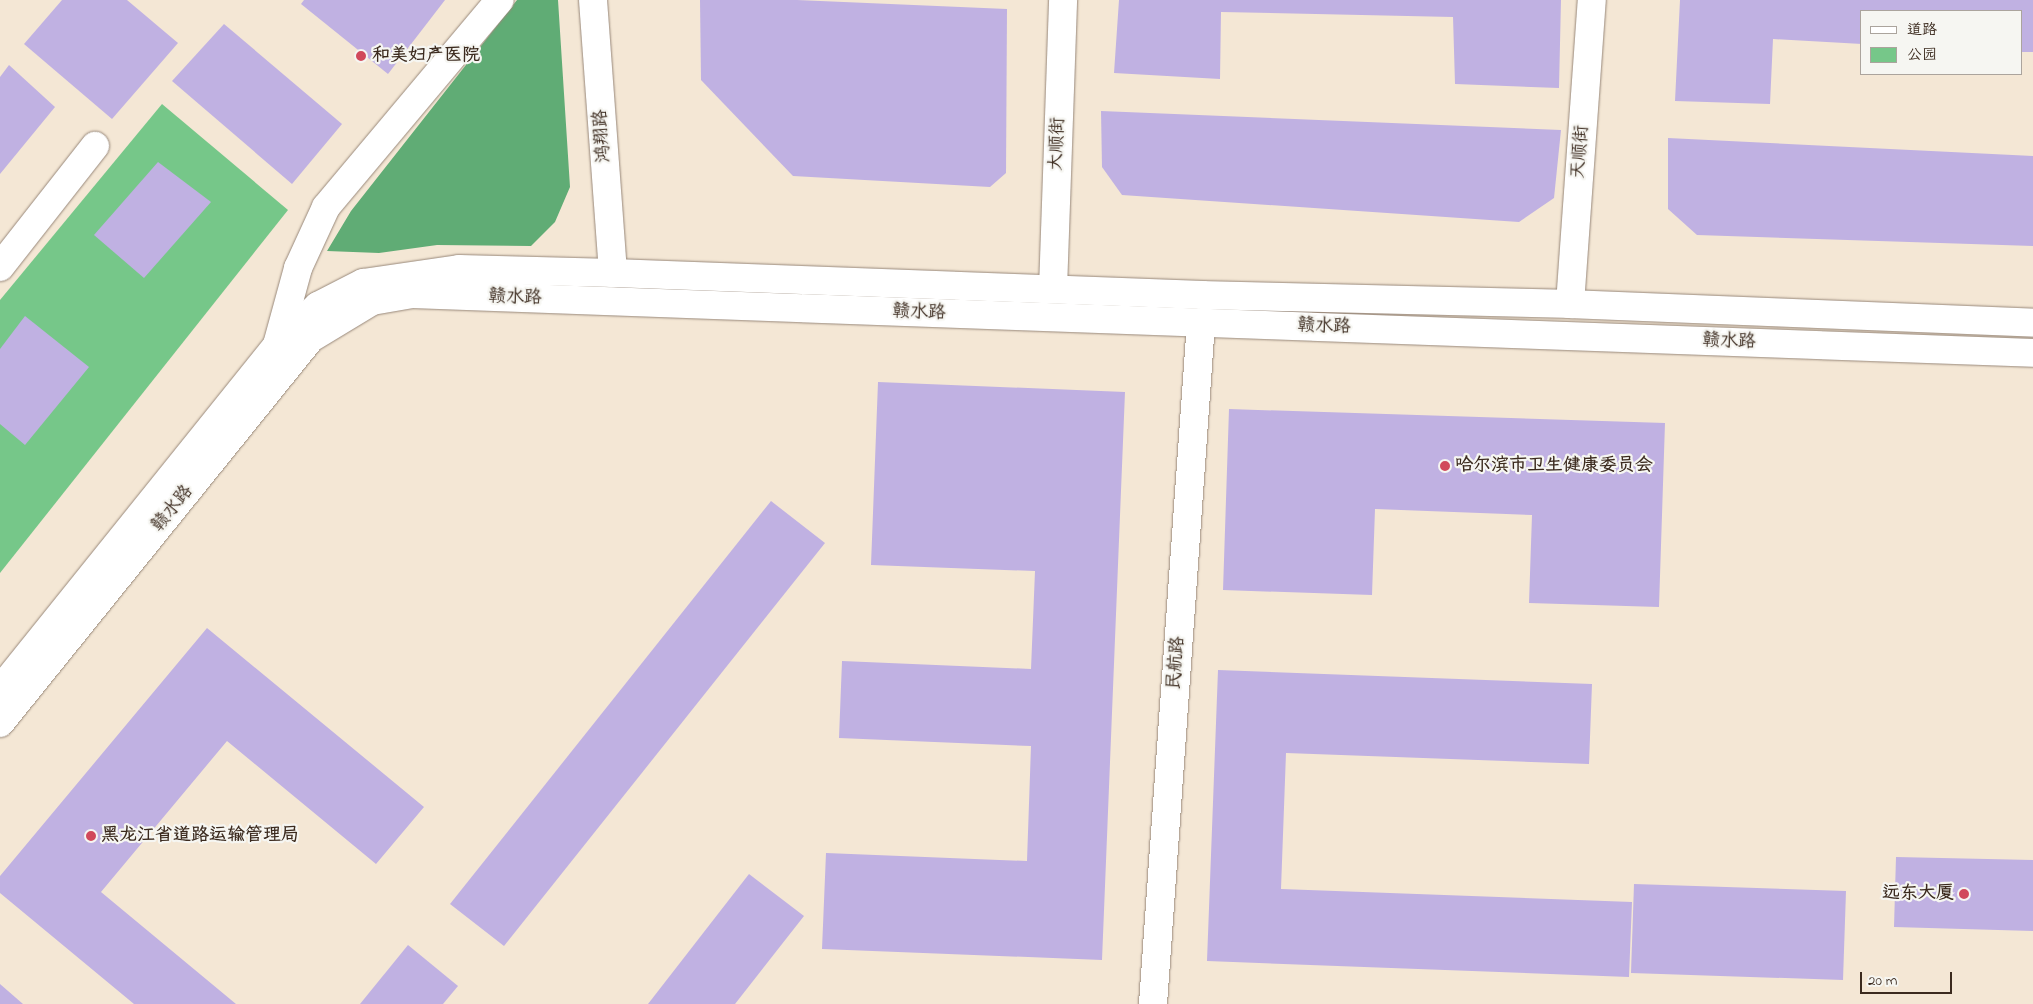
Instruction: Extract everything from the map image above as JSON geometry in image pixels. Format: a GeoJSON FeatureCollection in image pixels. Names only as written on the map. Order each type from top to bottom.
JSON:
{"type":"FeatureCollection","features":[{"type":"Feature","properties":{"kind":"main road","name":"赣水路"},"geometry":{"type":"LineString","coordinates":[[277,345],[298,268],[326,207],[500,0]]}},
{"type":"Feature","properties":{"kind":"main road","name":"鸿翔路"},"geometry":{"type":"LineString","coordinates":[[594,0],[613,273]]}},
{"type":"Feature","properties":{"kind":"main road","name":"大顺街"},"geometry":{"type":"LineString","coordinates":[[1053,289],[1063,0]]}},
{"type":"Feature","properties":{"kind":"main road","name":"天顺街"},"geometry":{"type":"LineString","coordinates":[[1570,304],[1592,0]]}},
{"type":"Feature","properties":{"kind":"main road"},"geometry":{"type":"LineString","coordinates":[[0,268],[95,146]]}},
{"type":"Feature","properties":{"kind":"main road","name":"赣水路"},"geometry":{"type":"LineString","coordinates":[[0,690],[277,345],[318,306],[363,283],[459,269],[1570,304],[2033,323]]}},
{"type":"Feature","properties":{"kind":"main road","name":"赣水路"},"geometry":{"type":"LineString","coordinates":[[0,723],[311,338],[372,301],[412,294],[2033,353]]}},
{"type":"Feature","properties":{"kind":"main road","name":"民航路"},"geometry":{"type":"LineString","coordinates":[[1153,1004],[1201,323]]}},
{"type":"Feature","properties":{"kind":"green space"},"geometry":{"type":"Polygon","coordinates":[[[517,0],[558,0],[570,187],[555,222],[531,246],[437,245],[379,253],[327,251],[351,211],[517,0]]]}},
{"type":"Feature","properties":{"kind":"green space"},"geometry":{"type":"Polygon","coordinates":[[[162,104],[288,210],[0,573],[0,300],[162,104]]]}},
{"type":"Feature","properties":{"kind":"building"},"geometry":{"type":"Polygon","coordinates":[[[62,0],[127,0],[178,43],[112,119],[24,44],[62,0]]]}},
{"type":"Feature","properties":{"kind":"building"},"geometry":{"type":"Polygon","coordinates":[[[304,0],[445,0],[388,74],[301,4],[304,0]]]}},
{"type":"Feature","properties":{"kind":"building"},"geometry":{"type":"Polygon","coordinates":[[[700,0],[797,0],[1007,9],[1006,173],[990,187],[793,176],[701,80],[700,0]]]}},
{"type":"Feature","properties":{"kind":"building"},"geometry":{"type":"Polygon","coordinates":[[[1119,0],[1561,0],[1559,88],[1455,84],[1453,17],[1221,12],[1220,79],[1114,73],[1119,0]]]}},
{"type":"Feature","properties":{"kind":"building"},"geometry":{"type":"Polygon","coordinates":[[[1680,0],[2033,0],[2033,52],[2023,52],[2023,10],[1860,10],[1860,44],[1773,39],[1770,104],[1675,101],[1680,0]]]}},
{"type":"Feature","properties":{"kind":"building"},"geometry":{"type":"Polygon","coordinates":[[[224,24],[342,124],[292,184],[172,81],[224,24]]]}},
{"type":"Feature","properties":{"kind":"building"},"geometry":{"type":"Polygon","coordinates":[[[9,65],[55,107],[0,174],[0,77],[9,65]]]}},
{"type":"Feature","properties":{"kind":"building"},"geometry":{"type":"Polygon","coordinates":[[[1101,111],[1561,130],[1554,198],[1519,222],[1122,195],[1102,167],[1101,111]]]}},
{"type":"Feature","properties":{"kind":"building"},"geometry":{"type":"Polygon","coordinates":[[[1668,138],[2033,156],[2033,246],[1697,235],[1668,209],[1668,138]]]}},
{"type":"Feature","properties":{"kind":"building"},"geometry":{"type":"Polygon","coordinates":[[[158,162],[211,202],[144,278],[94,235],[158,162]]]}},
{"type":"Feature","properties":{"kind":"building"},"geometry":{"type":"Polygon","coordinates":[[[25,316],[89,367],[25,445],[0,424],[0,349],[25,316]]]}},
{"type":"Feature","properties":{"kind":"building"},"geometry":{"type":"Polygon","coordinates":[[[878,382],[1125,392],[1102,960],[822,949],[826,853],[1027,861],[1031,746],[839,738],[842,661],[1031,669],[1035,571],[871,565],[878,382]]]}},
{"type":"Feature","properties":{"kind":"building","name":"哈尔滨市卫生健康委员会"},"geometry":{"type":"Polygon","coordinates":[[[1229,409],[1665,423],[1659,607],[1529,603],[1532,515],[1375,509],[1372,595],[1223,590],[1229,409]]]}},
{"type":"Feature","properties":{"kind":"building"},"geometry":{"type":"Polygon","coordinates":[[[771,501],[825,543],[504,946],[450,904],[771,501]]]}},
{"type":"Feature","properties":{"kind":"building","name":"黑龙江省道路运输管理局"},"geometry":{"type":"Polygon","coordinates":[[[207,628],[424,807],[376,864],[227,741],[101,892],[236,1004],[134,1004],[0,893],[0,876],[207,628]]]}},
{"type":"Feature","properties":{"kind":"building"},"geometry":{"type":"Polygon","coordinates":[[[1218,670],[1592,684],[1589,764],[1286,753],[1281,889],[1632,902],[1629,977],[1207,961],[1218,670]]]}},
{"type":"Feature","properties":{"kind":"building","name":"远东大厦"},"geometry":{"type":"Polygon","coordinates":[[[1896,857],[2033,860],[2033,931],[1894,927],[1896,857]]]}},
{"type":"Feature","properties":{"kind":"building"},"geometry":{"type":"Polygon","coordinates":[[[749,874],[804,916],[735,1004],[648,1004],[749,874]]]}},
{"type":"Feature","properties":{"kind":"building"},"geometry":{"type":"Polygon","coordinates":[[[1634,884],[1846,891],[1843,980],[1631,973],[1634,884]]]}},
{"type":"Feature","properties":{"kind":"building"},"geometry":{"type":"Polygon","coordinates":[[[408,945],[458,986],[443,1004],[360,1004],[408,945]]]}},
{"type":"Feature","properties":{"kind":"building"},"geometry":{"type":"Polygon","coordinates":[[[0,984],[23,1004],[0,1004],[0,984]]]}},
{"type":"Feature","properties":{"kind":"place","name":"和美妇产医院"},"geometry":{"type":"Point","coordinates":[361,56]}},
{"type":"Feature","properties":{"kind":"place","name":"哈尔滨市卫生健康委员会"},"geometry":{"type":"Point","coordinates":[1445,466]}},
{"type":"Feature","properties":{"kind":"place","name":"黑龙江省道路运输管理局"},"geometry":{"type":"Point","coordinates":[91,836]}},
{"type":"Feature","properties":{"kind":"place","name":"远东大厦"},"geometry":{"type":"Point","coordinates":[1964,894]}}]}
